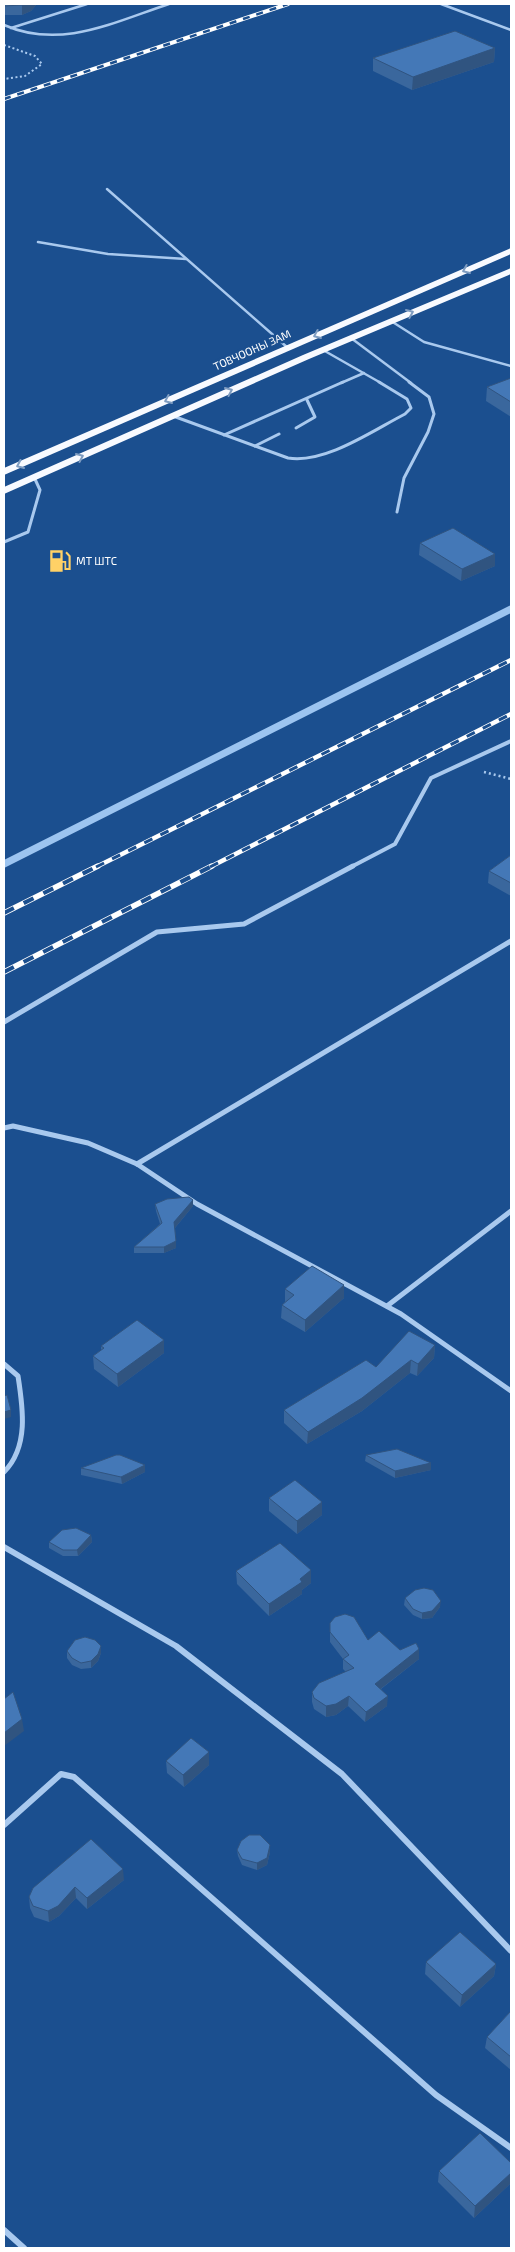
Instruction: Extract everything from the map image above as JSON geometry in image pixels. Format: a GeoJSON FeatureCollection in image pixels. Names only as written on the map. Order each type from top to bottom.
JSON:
{"type":"FeatureCollection","features":[{"type":"Feature","properties":{"kind":"highway","name":"ТОВЧООНЫ ЗАМ"},"geometry":{"type":"LineString","coordinates":[[4,472],[511,251]]}},
{"type":"Feature","properties":{"kind":"highway"},"geometry":{"type":"LineString","coordinates":[[4,491],[323,350],[511,271]]}},
{"type":"Feature","properties":{"kind":"street"},"geometry":{"type":"LineString","coordinates":[[4,1022],[157,932],[244,924],[395,844],[431,778],[511,740]]}},
{"type":"Feature","properties":{"kind":"street"},"geometry":{"type":"LineString","coordinates":[[138,1164],[511,941]]}},
{"type":"Feature","properties":{"kind":"street"},"geometry":{"type":"LineString","coordinates":[[4,1128],[14,1126],[88,1143],[138,1164],[197,1204],[387,1306],[511,1391]]}},
{"type":"Feature","properties":{"kind":"street"},"geometry":{"type":"LineString","coordinates":[[387,1306],[511,1211]]}},
{"type":"Feature","properties":{"kind":"street"},"geometry":{"type":"LineString","coordinates":[[4,1364],[18,1376],[24,1418],[14,1462],[4,1472]]}},
{"type":"Feature","properties":{"kind":"street"},"geometry":{"type":"LineString","coordinates":[[4,1547],[176,1646],[342,1774],[511,1951]]}},
{"type":"Feature","properties":{"kind":"street"},"geometry":{"type":"LineString","coordinates":[[4,1825],[62,1774],[74,1777],[436,2095],[511,2148]]}},
{"type":"Feature","properties":{"kind":"street"},"geometry":{"type":"LineString","coordinates":[[4,2230],[24,2248]]}},
{"type":"Feature","properties":{"kind":"lane"},"geometry":{"type":"LineString","coordinates":[[11,28],[87,4]]}},
{"type":"Feature","properties":{"kind":"lane"},"geometry":{"type":"LineString","coordinates":[[4,25],[42,36],[64,34],[112,22],[169,4]]}},
{"type":"Feature","properties":{"kind":"lane"},"geometry":{"type":"LineString","coordinates":[[441,4],[511,30]]}},
{"type":"Feature","properties":{"kind":"lane"},"geometry":{"type":"LineString","coordinates":[[107,189],[288,348]]}},
{"type":"Feature","properties":{"kind":"lane"},"geometry":{"type":"LineString","coordinates":[[38,242],[108,254],[186,258]]}},
{"type":"Feature","properties":{"kind":"lane"},"geometry":{"type":"LineString","coordinates":[[391,321],[424,342],[511,366]]}},
{"type":"Feature","properties":{"kind":"lane"},"geometry":{"type":"LineString","coordinates":[[351,338],[428,397],[434,414],[428,432],[404,478],[397,512]]}},
{"type":"Feature","properties":{"kind":"lane"},"geometry":{"type":"LineString","coordinates":[[174,416],[288,458],[300,460],[313,459],[405,414],[411,408],[407,399],[398,393],[323,350]]}},
{"type":"Feature","properties":{"kind":"lane"},"geometry":{"type":"LineString","coordinates":[[224,435],[307,400],[364,373]]}},
{"type":"Feature","properties":{"kind":"lane"},"geometry":{"type":"LineString","coordinates":[[296,428],[315,417],[307,400]]}},
{"type":"Feature","properties":{"kind":"lane"},"geometry":{"type":"LineString","coordinates":[[255,446],[279,434]]}},
{"type":"Feature","properties":{"kind":"lane"},"geometry":{"type":"LineString","coordinates":[[4,542],[28,532],[40,490],[34,478]]}},
{"type":"Feature","properties":{"kind":"path"},"geometry":{"type":"LineString","coordinates":[[4,44],[35,56],[42,64],[32,74],[10,80],[4,79]]}},
{"type":"Feature","properties":{"kind":"building"},"geometry":{"type":"Polygon","coordinates":[[[4,4],[25,4],[4,6],[4,4]]]}},
{"type":"Feature","properties":{"kind":"building"},"geometry":{"type":"Polygon","coordinates":[[[455,31],[495,48],[413,77],[373,58],[455,31]]]}},
{"type":"Feature","properties":{"kind":"building"},"geometry":{"type":"Polygon","coordinates":[[[511,378],[511,402],[487,387],[511,378]]]}},
{"type":"Feature","properties":{"kind":"building"},"geometry":{"type":"Polygon","coordinates":[[[453,528],[495,554],[462,569],[420,543],[453,528]]]}},
{"type":"Feature","properties":{"kind":"building"},"geometry":{"type":"Polygon","coordinates":[[[511,855],[511,883],[489,871],[511,855]]]}},
{"type":"Feature","properties":{"kind":"building"},"geometry":{"type":"Polygon","coordinates":[[[189,1197],[193,1200],[174,1222],[176,1241],[164,1247],[134,1247],[162,1223],[155,1204],[167,1199],[189,1197]]]}},
{"type":"Feature","properties":{"kind":"building"},"geometry":{"type":"Polygon","coordinates":[[[312,1266],[344,1285],[305,1320],[282,1305],[294,1295],[285,1289],[312,1266]]]}},
{"type":"Feature","properties":{"kind":"building"},"geometry":{"type":"Polygon","coordinates":[[[137,1320],[164,1340],[117,1374],[93,1356],[104,1348],[101,1346],[137,1320]]]}},
{"type":"Feature","properties":{"kind":"building"},"geometry":{"type":"Polygon","coordinates":[[[409,1331],[435,1345],[418,1364],[411,1360],[362,1398],[308,1432],[284,1410],[366,1360],[376,1367],[409,1331]]]}},
{"type":"Feature","properties":{"kind":"building"},"geometry":{"type":"Polygon","coordinates":[[[7,1395],[11,1410],[4,1412],[4,1396],[7,1395]]]}},
{"type":"Feature","properties":{"kind":"building"},"geometry":{"type":"Polygon","coordinates":[[[397,1449],[431,1463],[395,1471],[366,1455],[397,1449]]]}},
{"type":"Feature","properties":{"kind":"building"},"geometry":{"type":"Polygon","coordinates":[[[116,1455],[145,1465],[121,1477],[81,1468],[116,1455]]]}},
{"type":"Feature","properties":{"kind":"building"},"geometry":{"type":"Polygon","coordinates":[[[295,1480],[322,1502],[297,1521],[269,1498],[295,1480]]]}},
{"type":"Feature","properties":{"kind":"building"},"geometry":{"type":"Polygon","coordinates":[[[76,1528],[91,1535],[77,1550],[63,1550],[49,1542],[62,1530],[76,1528]]]}},
{"type":"Feature","properties":{"kind":"building"},"geometry":{"type":"Polygon","coordinates":[[[280,1543],[311,1570],[300,1579],[302,1582],[269,1604],[236,1571],[280,1543]]]}},
{"type":"Feature","properties":{"kind":"building"},"geometry":{"type":"Polygon","coordinates":[[[424,1588],[433,1590],[441,1601],[432,1611],[422,1613],[413,1609],[405,1598],[415,1590],[424,1588]]]}},
{"type":"Feature","properties":{"kind":"building"},"geometry":{"type":"Polygon","coordinates":[[[345,1614],[354,1617],[368,1640],[379,1631],[400,1650],[416,1643],[419,1649],[375,1684],[388,1696],[366,1712],[349,1696],[336,1704],[326,1706],[314,1698],[312,1692],[319,1683],[354,1668],[343,1659],[349,1655],[330,1632],[330,1623],[335,1617],[345,1614]]]}},
{"type":"Feature","properties":{"kind":"building"},"geometry":{"type":"Polygon","coordinates":[[[85,1637],[95,1640],[101,1646],[98,1654],[91,1661],[81,1663],[72,1658],[67,1651],[75,1640],[85,1637]]]}},
{"type":"Feature","properties":{"kind":"building"},"geometry":{"type":"Polygon","coordinates":[[[13,1692],[22,1719],[4,1733],[4,1699],[13,1692]]]}},
{"type":"Feature","properties":{"kind":"building"},"geometry":{"type":"Polygon","coordinates":[[[191,1738],[209,1752],[183,1775],[166,1761],[191,1738]]]}},
{"type":"Feature","properties":{"kind":"building"},"geometry":{"type":"Polygon","coordinates":[[[249,1835],[260,1835],[270,1845],[267,1858],[257,1863],[242,1859],[237,1850],[241,1841],[249,1835]]]}},
{"type":"Feature","properties":{"kind":"building"},"geometry":{"type":"Polygon","coordinates":[[[91,1839],[123,1869],[87,1898],[75,1887],[58,1906],[48,1911],[33,1906],[29,1897],[33,1888],[91,1839]]]}},
{"type":"Feature","properties":{"kind":"building"},"geometry":{"type":"Polygon","coordinates":[[[460,1932],[496,1964],[462,1995],[426,1962],[460,1932]]]}},
{"type":"Feature","properties":{"kind":"building"},"geometry":{"type":"Polygon","coordinates":[[[511,2011],[511,2057],[487,2037],[511,2011]]]}},
{"type":"Feature","properties":{"kind":"building"},"geometry":{"type":"Polygon","coordinates":[[[480,2133],[511,2163],[511,2173],[475,2206],[439,2171],[480,2133]]]}},
{"type":"Feature","properties":{"kind":"waterway"},"geometry":{"type":"LineString","coordinates":[[4,864],[511,609]]}},
{"type":"Feature","properties":{"kind":"railway"},"geometry":{"type":"LineString","coordinates":[[4,99],[288,4]]}},
{"type":"Feature","properties":{"kind":"railway"},"geometry":{"type":"LineString","coordinates":[[96,867],[511,660]]}},
{"type":"Feature","properties":{"kind":"railway"},"geometry":{"type":"LineString","coordinates":[[210,867],[511,714]]}},
{"type":"Feature","properties":{"kind":"railway"},"geometry":{"type":"LineString","coordinates":[[4,972],[212,866]]}},
{"type":"Feature","properties":{"kind":"railway"},"geometry":{"type":"LineString","coordinates":[[4,913],[96,867]]}},
{"type":"Feature","properties":{"kind":"place","name":"MT ШТС"},"geometry":{"type":"Point","coordinates":[60,561]}}]}
